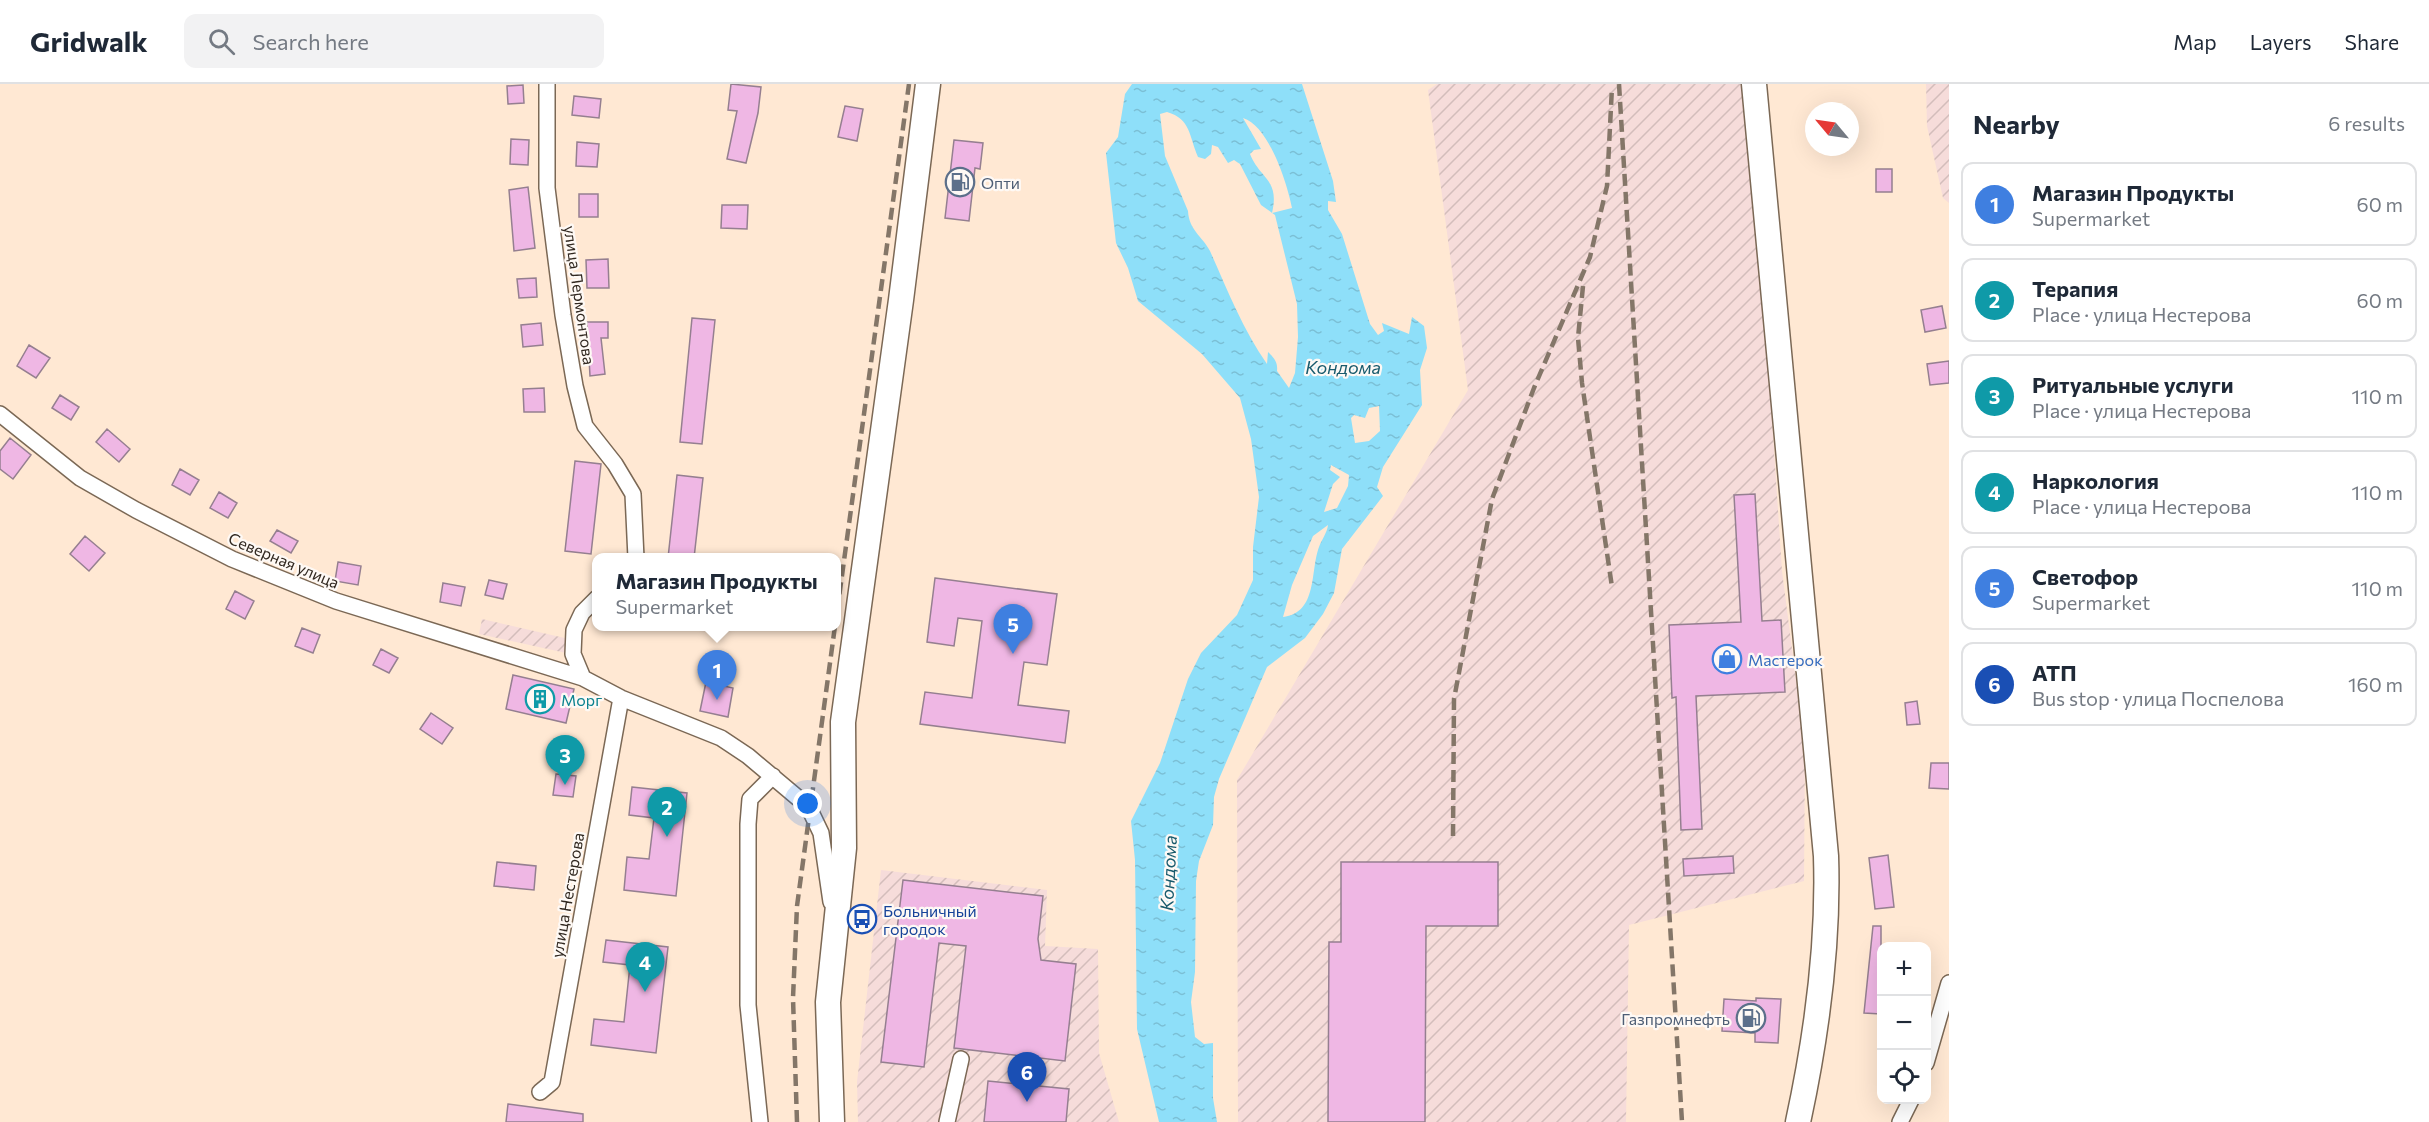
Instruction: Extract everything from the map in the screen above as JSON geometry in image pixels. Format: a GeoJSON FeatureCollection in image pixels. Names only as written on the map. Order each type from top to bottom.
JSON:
{"type":"FeatureCollection","features":[{"type":"Feature","properties":{"kind":"main road"},"geometry":{"type":"LineString","coordinates":[[832,1122],[828,1002],[834,926],[844,848],[843,722],[928,84]]}},
{"type":"Feature","properties":{"kind":"main road"},"geometry":{"type":"LineString","coordinates":[[1754,84],[1826,856],[1827,903],[1822,987],[1798,1122]]}},
{"type":"Feature","properties":{"kind":"street","name":"улица Лермонтова"},"geometry":{"type":"LineString","coordinates":[[547,84],[548,188],[563,315],[575,386],[585,426],[615,464],[633,494],[636,553]]}},
{"type":"Feature","properties":{"kind":"street","name":"Северная улица"},"geometry":{"type":"LineString","coordinates":[[0,414],[80,478],[136,510],[232,559],[336,602],[583,678]]}},
{"type":"Feature","properties":{"kind":"street"},"geometry":{"type":"LineString","coordinates":[[592,603],[582,613],[574,630],[573,654],[583,678],[621,698],[721,738],[773,776],[810,810],[821,833],[834,926]]}},
{"type":"Feature","properties":{"kind":"street","name":"улица Нестерова"},"geometry":{"type":"LineString","coordinates":[[540,1092],[552,1082],[621,698]]}},
{"type":"Feature","properties":{"kind":"street"},"geometry":{"type":"LineString","coordinates":[[760,1122],[748,1005],[749,816],[750,799],[773,776]]}},
{"type":"Feature","properties":{"kind":"street"},"geometry":{"type":"LineString","coordinates":[[1930,1050],[1949,983]]}},
{"type":"Feature","properties":{"kind":"street"},"geometry":{"type":"LineString","coordinates":[[947,1122],[961,1059]]}},
{"type":"Feature","properties":{"kind":"street"},"geometry":{"type":"LineString","coordinates":[[1900,1122],[1909,1104]]}},
{"type":"Feature","properties":{"kind":"shaded area"},"geometry":{"type":"Polygon","coordinates":[[[1437,84],[1750,84],[1782,571],[1805,750],[1804,881],[1629,925],[1626,1122],[1238,1122],[1237,780],[1468,390],[1428,90],[1437,84]]]}},
{"type":"Feature","properties":{"kind":"shaded area"},"geometry":{"type":"Polygon","coordinates":[[[1926,84],[1949,84],[1949,203],[1943,198],[1927,126],[1926,84]]]}},
{"type":"Feature","properties":{"kind":"shaded area"},"geometry":{"type":"Polygon","coordinates":[[[482,619],[569,639],[566,653],[479,634],[482,619]]]}},
{"type":"Feature","properties":{"kind":"shaded area"},"geometry":{"type":"Polygon","coordinates":[[[881,870],[1047,890],[1045,946],[1098,949],[1099,1053],[1119,1122],[858,1122],[857,1082],[881,870]]]}},
{"type":"Feature","properties":{"kind":"water","name":"Кондома"},"geometry":{"type":"Polygon","coordinates":[[[1132,84],[1302,84],[1333,181],[1336,202],[1328,201],[1328,210],[1342,234],[1370,324],[1378,335],[1384,331],[1382,323],[1409,334],[1412,317],[1424,326],[1427,348],[1420,370],[1422,405],[1383,467],[1377,487],[1383,496],[1342,549],[1334,593],[1323,614],[1305,638],[1267,667],[1219,779],[1214,797],[1213,825],[1199,861],[1196,881],[1195,972],[1191,1002],[1195,1037],[1204,1044],[1213,1043],[1213,1098],[1217,1122],[1159,1122],[1137,1029],[1135,860],[1131,821],[1160,763],[1188,679],[1201,653],[1237,615],[1253,580],[1253,547],[1259,497],[1251,439],[1240,398],[1202,354],[1138,301],[1128,268],[1116,243],[1106,153],[1118,137],[1125,94],[1132,84]],[[1167,112],[1160,114],[1165,156],[1193,228],[1210,251],[1258,351],[1267,364],[1268,352],[1272,356],[1277,371],[1289,388],[1295,373],[1298,337],[1297,304],[1275,215],[1261,205],[1240,164],[1234,160],[1228,163],[1218,147],[1212,145],[1211,154],[1205,159],[1198,157],[1191,135],[1181,119],[1167,112]],[[1243,118],[1261,149],[1254,150],[1250,154],[1271,186],[1274,202],[1272,213],[1292,208],[1286,185],[1269,143],[1252,123],[1243,118]],[[1379,406],[1369,408],[1365,418],[1354,415],[1351,418],[1355,443],[1369,441],[1380,431],[1379,406]],[[1331,465],[1330,470],[1340,477],[1333,484],[1324,512],[1337,508],[1348,486],[1349,475],[1331,465]],[[1328,525],[1313,536],[1292,585],[1283,617],[1294,614],[1302,608],[1307,599],[1311,590],[1316,557],[1328,525]]]}},
{"type":"Feature","properties":{"kind":"building"},"geometry":{"type":"Polygon","coordinates":[[[731,84],[761,87],[758,113],[746,163],[727,159],[737,111],[728,110],[731,84]]]}},
{"type":"Feature","properties":{"kind":"building"},"geometry":{"type":"Polygon","coordinates":[[[523,85],[524,103],[508,104],[507,86],[523,85]]]}},
{"type":"Feature","properties":{"kind":"building"},"geometry":{"type":"Polygon","coordinates":[[[574,96],[601,99],[599,118],[572,115],[574,96]]]}},
{"type":"Feature","properties":{"kind":"building"},"geometry":{"type":"Polygon","coordinates":[[[845,106],[863,109],[857,141],[838,137],[845,106]]]}},
{"type":"Feature","properties":{"kind":"building"},"geometry":{"type":"Polygon","coordinates":[[[511,139],[529,140],[528,165],[510,164],[511,139]]]}},
{"type":"Feature","properties":{"kind":"building"},"geometry":{"type":"Polygon","coordinates":[[[954,140],[983,143],[980,169],[975,168],[969,221],[945,218],[954,140]]]}},
{"type":"Feature","properties":{"kind":"building"},"geometry":{"type":"Polygon","coordinates":[[[577,142],[599,144],[597,167],[576,166],[577,142]]]}},
{"type":"Feature","properties":{"kind":"building"},"geometry":{"type":"Polygon","coordinates":[[[1876,169],[1892,169],[1892,192],[1876,192],[1876,169]]]}},
{"type":"Feature","properties":{"kind":"building"},"geometry":{"type":"Polygon","coordinates":[[[528,187],[535,248],[514,251],[509,190],[528,187]]]}},
{"type":"Feature","properties":{"kind":"building"},"geometry":{"type":"Polygon","coordinates":[[[579,194],[598,194],[598,217],[579,217],[579,194]]]}},
{"type":"Feature","properties":{"kind":"building"},"geometry":{"type":"Polygon","coordinates":[[[722,205],[748,205],[747,229],[721,228],[722,205]]]}},
{"type":"Feature","properties":{"kind":"building"},"geometry":{"type":"Polygon","coordinates":[[[608,259],[609,288],[587,288],[586,260],[608,259]]]}},
{"type":"Feature","properties":{"kind":"building"},"geometry":{"type":"Polygon","coordinates":[[[536,278],[537,297],[519,298],[517,279],[536,278]]]}},
{"type":"Feature","properties":{"kind":"building"},"geometry":{"type":"Polygon","coordinates":[[[1942,306],[1946,328],[1925,332],[1921,310],[1942,306]]]}},
{"type":"Feature","properties":{"kind":"building"},"geometry":{"type":"Polygon","coordinates":[[[692,318],[715,320],[702,444],[680,442],[692,318]]]}},
{"type":"Feature","properties":{"kind":"building"},"geometry":{"type":"Polygon","coordinates":[[[587,322],[608,322],[608,338],[601,338],[605,374],[590,376],[587,322]]]}},
{"type":"Feature","properties":{"kind":"building"},"geometry":{"type":"Polygon","coordinates":[[[541,323],[543,345],[523,347],[521,325],[541,323]]]}},
{"type":"Feature","properties":{"kind":"building"},"geometry":{"type":"Polygon","coordinates":[[[29,345],[50,358],[36,378],[17,366],[29,345]]]}},
{"type":"Feature","properties":{"kind":"building"},"geometry":{"type":"Polygon","coordinates":[[[1949,361],[1949,383],[1930,385],[1927,364],[1949,361]]]}},
{"type":"Feature","properties":{"kind":"building"},"geometry":{"type":"Polygon","coordinates":[[[544,388],[545,412],[524,412],[523,389],[544,388]]]}},
{"type":"Feature","properties":{"kind":"building"},"geometry":{"type":"Polygon","coordinates":[[[60,395],[79,407],[71,420],[52,408],[60,395]]]}},
{"type":"Feature","properties":{"kind":"building"},"geometry":{"type":"Polygon","coordinates":[[[107,429],[130,449],[119,462],[96,442],[107,429]]]}},
{"type":"Feature","properties":{"kind":"building"},"geometry":{"type":"Polygon","coordinates":[[[10,438],[31,455],[13,479],[0,469],[0,451],[10,438]]]}},
{"type":"Feature","properties":{"kind":"building"},"geometry":{"type":"Polygon","coordinates":[[[575,461],[601,464],[591,554],[565,551],[575,461]]]}},
{"type":"Feature","properties":{"kind":"building"},"geometry":{"type":"Polygon","coordinates":[[[180,469],[199,480],[190,495],[172,485],[180,469]]]}},
{"type":"Feature","properties":{"kind":"building"},"geometry":{"type":"Polygon","coordinates":[[[677,475],[703,478],[695,553],[669,553],[677,475]]]}},
{"type":"Feature","properties":{"kind":"building"},"geometry":{"type":"Polygon","coordinates":[[[219,492],[237,503],[228,518],[210,508],[219,492]]]}},
{"type":"Feature","properties":{"kind":"building","name":"Мастерок"},"geometry":{"type":"Polygon","coordinates":[[[1755,494],[1762,621],[1781,620],[1785,692],[1696,696],[1702,829],[1681,830],[1676,697],[1672,698],[1669,625],[1741,622],[1734,495],[1755,494]]]}},
{"type":"Feature","properties":{"kind":"building"},"geometry":{"type":"Polygon","coordinates":[[[277,530],[298,541],[291,553],[270,541],[277,530]]]}},
{"type":"Feature","properties":{"kind":"building"},"geometry":{"type":"Polygon","coordinates":[[[85,536],[105,553],[89,571],[70,554],[85,536]]]}},
{"type":"Feature","properties":{"kind":"building"},"geometry":{"type":"Polygon","coordinates":[[[338,562],[361,566],[358,585],[335,581],[338,562]]]}},
{"type":"Feature","properties":{"kind":"building"},"geometry":{"type":"Polygon","coordinates":[[[935,578],[1057,594],[1047,665],[1024,662],[1018,705],[1069,711],[1065,743],[920,724],[925,692],[972,698],[982,621],[958,618],[954,646],[927,642],[935,578]]]}},
{"type":"Feature","properties":{"kind":"building"},"geometry":{"type":"Polygon","coordinates":[[[489,580],[507,584],[503,599],[485,595],[489,580]]]}},
{"type":"Feature","properties":{"kind":"building"},"geometry":{"type":"Polygon","coordinates":[[[443,583],[465,587],[461,606],[440,602],[443,583]]]}},
{"type":"Feature","properties":{"kind":"building"},"geometry":{"type":"Polygon","coordinates":[[[235,591],[254,601],[245,619],[226,609],[235,591]]]}},
{"type":"Feature","properties":{"kind":"building"},"geometry":{"type":"Polygon","coordinates":[[[302,628],[320,635],[313,653],[295,646],[302,628]]]}},
{"type":"Feature","properties":{"kind":"building"},"geometry":{"type":"Polygon","coordinates":[[[381,649],[398,658],[389,673],[373,665],[381,649]]]}},
{"type":"Feature","properties":{"kind":"building","name":"Морг"},"geometry":{"type":"Polygon","coordinates":[[[513,675],[574,689],[566,723],[506,709],[513,675]]]}},
{"type":"Feature","properties":{"kind":"building"},"geometry":{"type":"Polygon","coordinates":[[[706,682],[733,688],[728,717],[700,711],[706,682]]]}},
{"type":"Feature","properties":{"kind":"building"},"geometry":{"type":"Polygon","coordinates":[[[1917,701],[1920,724],[1907,725],[1905,703],[1917,701]]]}},
{"type":"Feature","properties":{"kind":"building"},"geometry":{"type":"Polygon","coordinates":[[[431,713],[453,728],[442,744],[420,729],[431,713]]]}},
{"type":"Feature","properties":{"kind":"building"},"geometry":{"type":"Polygon","coordinates":[[[1931,763],[1949,763],[1949,789],[1929,788],[1931,763]]]}},
{"type":"Feature","properties":{"kind":"building"},"geometry":{"type":"Polygon","coordinates":[[[556,774],[576,776],[573,797],[553,795],[556,774]]]}},
{"type":"Feature","properties":{"kind":"building"},"geometry":{"type":"Polygon","coordinates":[[[632,787],[687,793],[676,896],[624,890],[627,857],[649,859],[654,818],[629,815],[632,787]]]}},
{"type":"Feature","properties":{"kind":"building"},"geometry":{"type":"Polygon","coordinates":[[[1888,855],[1894,907],[1875,909],[1869,858],[1888,855]]]}},
{"type":"Feature","properties":{"kind":"building"},"geometry":{"type":"Polygon","coordinates":[[[1733,856],[1734,873],[1684,876],[1683,859],[1733,856]]]}},
{"type":"Feature","properties":{"kind":"building"},"geometry":{"type":"Polygon","coordinates":[[[497,862],[536,866],[534,890],[494,886],[497,862]]]}},
{"type":"Feature","properties":{"kind":"building"},"geometry":{"type":"Polygon","coordinates":[[[1341,862],[1498,862],[1498,926],[1426,926],[1425,1122],[1328,1122],[1329,942],[1341,942],[1341,862]]]}},
{"type":"Feature","properties":{"kind":"building"},"geometry":{"type":"Polygon","coordinates":[[[903,880],[1043,896],[1038,939],[1041,960],[1076,964],[1065,1061],[954,1048],[966,946],[939,943],[924,1067],[881,1062],[903,880]]]}},
{"type":"Feature","properties":{"kind":"building"},"geometry":{"type":"Polygon","coordinates":[[[1873,926],[1881,926],[1881,942],[1877,942],[1877,1014],[1864,1013],[1873,926]]]}},
{"type":"Feature","properties":{"kind":"building"},"geometry":{"type":"Polygon","coordinates":[[[606,940],[668,947],[656,1053],[591,1045],[594,1019],[624,1022],[630,965],[603,962],[606,940]]]}},
{"type":"Feature","properties":{"kind":"building","name":"Газпромнефть"},"geometry":{"type":"Polygon","coordinates":[[[1756,998],[1781,999],[1778,1043],[1755,1042],[1755,1033],[1722,1031],[1724,999],[1756,1001],[1756,998]]]}},
{"type":"Feature","properties":{"kind":"building"},"geometry":{"type":"Polygon","coordinates":[[[988,1081],[1069,1089],[1066,1122],[984,1122],[988,1081]]]}},
{"type":"Feature","properties":{"kind":"building"},"geometry":{"type":"Polygon","coordinates":[[[508,1104],[583,1114],[583,1122],[506,1122],[508,1104]]]}},
{"type":"Feature","properties":{"kind":"railway"},"geometry":{"type":"LineString","coordinates":[[841,583],[909,84]]}},
{"type":"Feature","properties":{"kind":"railway"},"geometry":{"type":"LineString","coordinates":[[1619,84],[1682,1122]]}},
{"type":"Feature","properties":{"kind":"railway"},"geometry":{"type":"LineString","coordinates":[[1453,836],[1454,699],[1492,499],[1534,388],[1590,257],[1607,186],[1612,87]]}},
{"type":"Feature","properties":{"kind":"railway"},"geometry":{"type":"LineString","coordinates":[[1583,286],[1578,338],[1582,383],[1612,587]]}},
{"type":"Feature","properties":{"kind":"railway"},"geometry":{"type":"LineString","coordinates":[[797,1122],[793,998],[797,906],[834,631]]}},
{"type":"Feature","properties":{"kind":"place","name":"Опти"},"geometry":{"type":"Point","coordinates":[960,182]}},
{"type":"Feature","properties":{"kind":"place","name":"Светофор"},"geometry":{"type":"Point","coordinates":[1013,654]}},
{"type":"Feature","properties":{"kind":"place","name":"Мастерок"},"geometry":{"type":"Point","coordinates":[1727,659]}},
{"type":"Feature","properties":{"kind":"place","name":"Морг"},"geometry":{"type":"Point","coordinates":[540,699]}},
{"type":"Feature","properties":{"kind":"place","name":"Магазин Продукты"},"geometry":{"type":"Point","coordinates":[717,700]}},
{"type":"Feature","properties":{"kind":"place","name":"Ритуальные услуги"},"geometry":{"type":"Point","coordinates":[565,785]}},
{"type":"Feature","properties":{"kind":"place","name":"Терапия"},"geometry":{"type":"Point","coordinates":[667,837]}},
{"type":"Feature","properties":{"kind":"place","name":"Больничный городок"},"geometry":{"type":"Point","coordinates":[862,919]}},
{"type":"Feature","properties":{"kind":"place","name":"Наркология"},"geometry":{"type":"Point","coordinates":[645,992]}},
{"type":"Feature","properties":{"kind":"place","name":"Газпромнефть"},"geometry":{"type":"Point","coordinates":[1751,1018]}},
{"type":"Feature","properties":{"kind":"place","name":"АТП"},"geometry":{"type":"Point","coordinates":[1027,1102]}}]}
